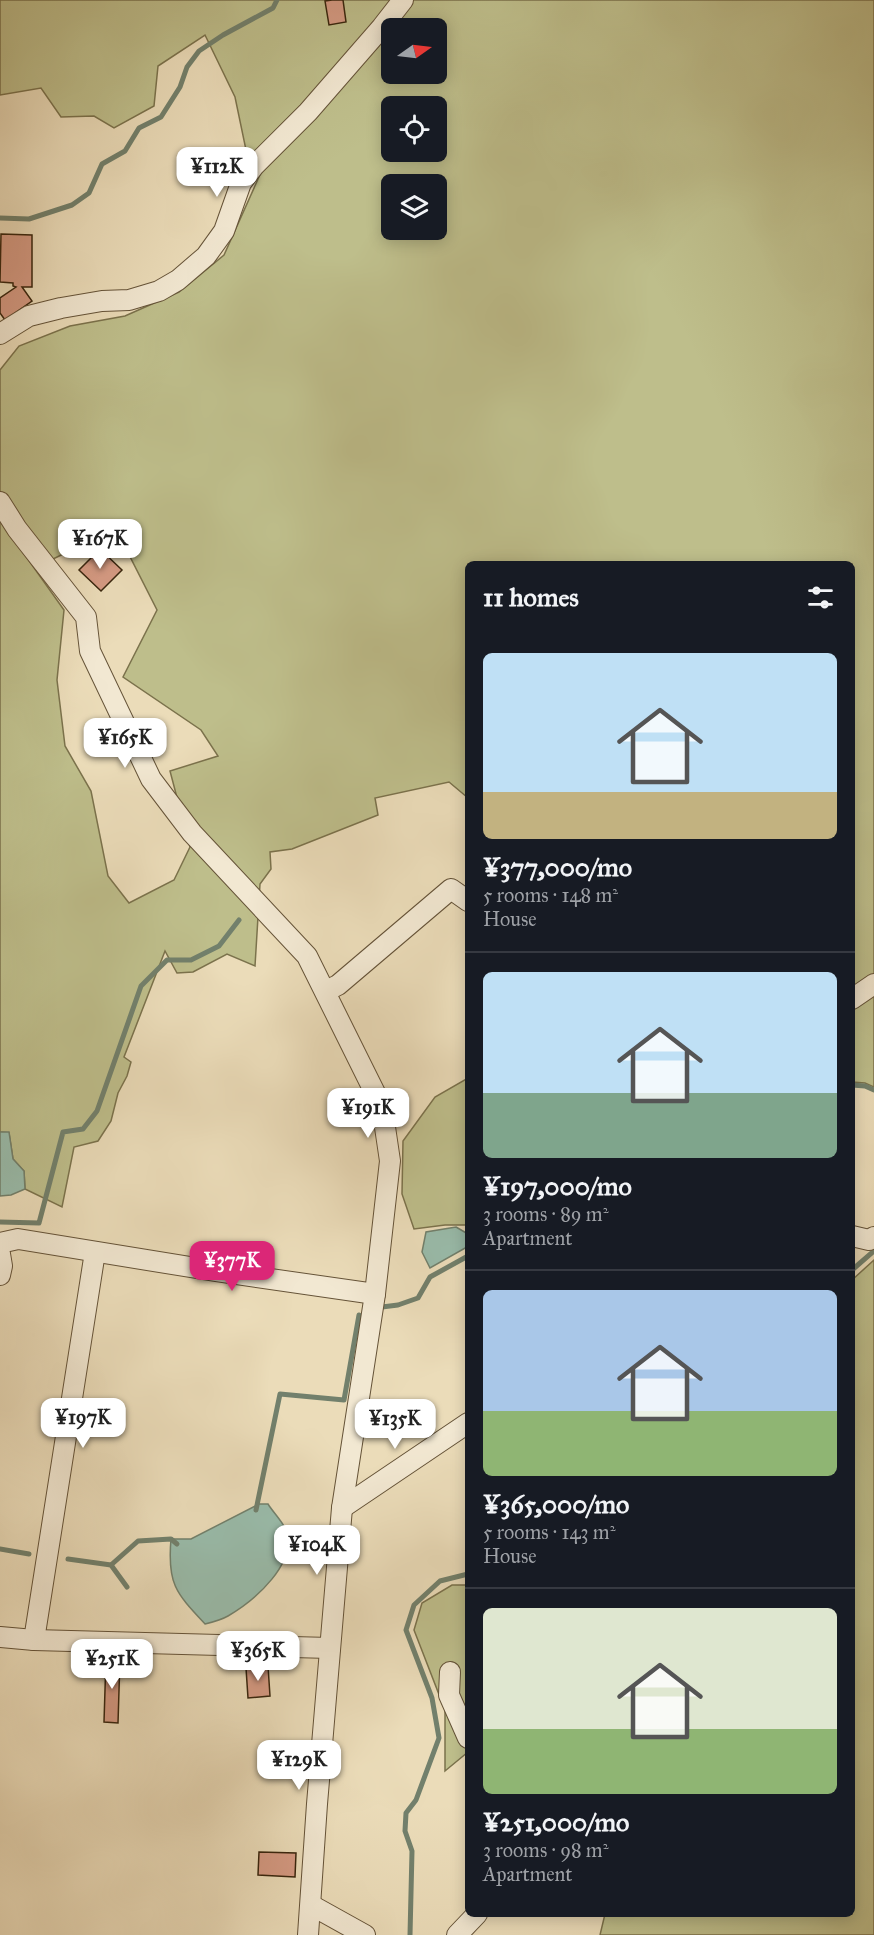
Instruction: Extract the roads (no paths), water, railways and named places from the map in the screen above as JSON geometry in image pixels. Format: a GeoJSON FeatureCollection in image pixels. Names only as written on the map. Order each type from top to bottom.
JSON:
{"type":"FeatureCollection","features":[{"type":"Feature","properties":{"kind":"street"},"geometry":{"type":"LineString","coordinates":[[0,334],[29,316],[102,301],[129,300],[159,291],[178,280],[206,256],[224,231],[241,183],[254,165],[308,112],[403,0]]}},
{"type":"Feature","properties":{"kind":"street"},"geometry":{"type":"LineString","coordinates":[[0,502],[17,529],[86,617],[90,651],[151,779],[192,833],[308,956],[382,1107],[390,1161],[375,1293],[342,1508],[308,1935]]}},
{"type":"Feature","properties":{"kind":"street"},"geometry":{"type":"LineString","coordinates":[[326,991],[338,985],[451,889],[465,898]]}},
{"type":"Feature","properties":{"kind":"street"},"geometry":{"type":"LineString","coordinates":[[855,997],[874,984]]}},
{"type":"Feature","properties":{"kind":"street"},"geometry":{"type":"LineString","coordinates":[[855,1237],[869,1240],[874,1238]]}},
{"type":"Feature","properties":{"kind":"street"},"geometry":{"type":"LineString","coordinates":[[0,1243],[18,1239],[375,1293]]}},
{"type":"Feature","properties":{"kind":"street"},"geometry":{"type":"LineString","coordinates":[[34,1640],[95,1252]]}},
{"type":"Feature","properties":{"kind":"street"},"geometry":{"type":"LineString","coordinates":[[0,1254],[0,1275]]}},
{"type":"Feature","properties":{"kind":"street"},"geometry":{"type":"LineString","coordinates":[[342,1508],[465,1425]]}},
{"type":"Feature","properties":{"kind":"street"},"geometry":{"type":"LineString","coordinates":[[0,1637],[34,1640],[330,1648]]}},
{"type":"Feature","properties":{"kind":"street"},"geometry":{"type":"LineString","coordinates":[[450,1672],[449,1695],[465,1731]]}},
{"type":"Feature","properties":{"kind":"street"},"geometry":{"type":"LineString","coordinates":[[311,1905],[365,1935]]}},
{"type":"Feature","properties":{"kind":"street"},"geometry":{"type":"LineString","coordinates":[[457,1935],[474,1917]]}},
{"type":"Feature","properties":{"kind":"waterway"},"geometry":{"type":"LineString","coordinates":[[0,218],[29,219],[72,205],[89,193],[102,164],[125,151],[139,128],[161,117],[180,87],[187,67],[199,51],[273,8],[277,0]]}},
{"type":"Feature","properties":{"kind":"waterway"},"geometry":{"type":"LineString","coordinates":[[0,1222],[39,1223],[63,1132],[83,1129],[97,1111],[141,986],[167,960],[191,960],[219,946],[239,920]]}},
{"type":"Feature","properties":{"kind":"waterway"},"geometry":{"type":"LineString","coordinates":[[855,1085],[874,1090]]}},
{"type":"Feature","properties":{"kind":"waterway"},"geometry":{"type":"LineString","coordinates":[[855,1267],[874,1251]]}},
{"type":"Feature","properties":{"kind":"waterway"},"geometry":{"type":"LineString","coordinates":[[382,1307],[398,1305],[418,1298],[430,1277],[465,1258]]}},
{"type":"Feature","properties":{"kind":"waterway"},"geometry":{"type":"LineString","coordinates":[[256,1510],[280,1394],[344,1400],[359,1315]]}},
{"type":"Feature","properties":{"kind":"waterway"},"geometry":{"type":"LineString","coordinates":[[111,1565],[138,1541],[171,1539],[177,1544]]}},
{"type":"Feature","properties":{"kind":"waterway"},"geometry":{"type":"LineString","coordinates":[[0,1549],[29,1554]]}},
{"type":"Feature","properties":{"kind":"waterway"},"geometry":{"type":"LineString","coordinates":[[68,1559],[111,1565],[127,1587]]}},
{"type":"Feature","properties":{"kind":"waterway"},"geometry":{"type":"LineString","coordinates":[[410,1935],[412,1851],[405,1831],[406,1813],[416,1800],[439,1738],[432,1698],[406,1630],[414,1605],[440,1581],[465,1575]]}}]}
